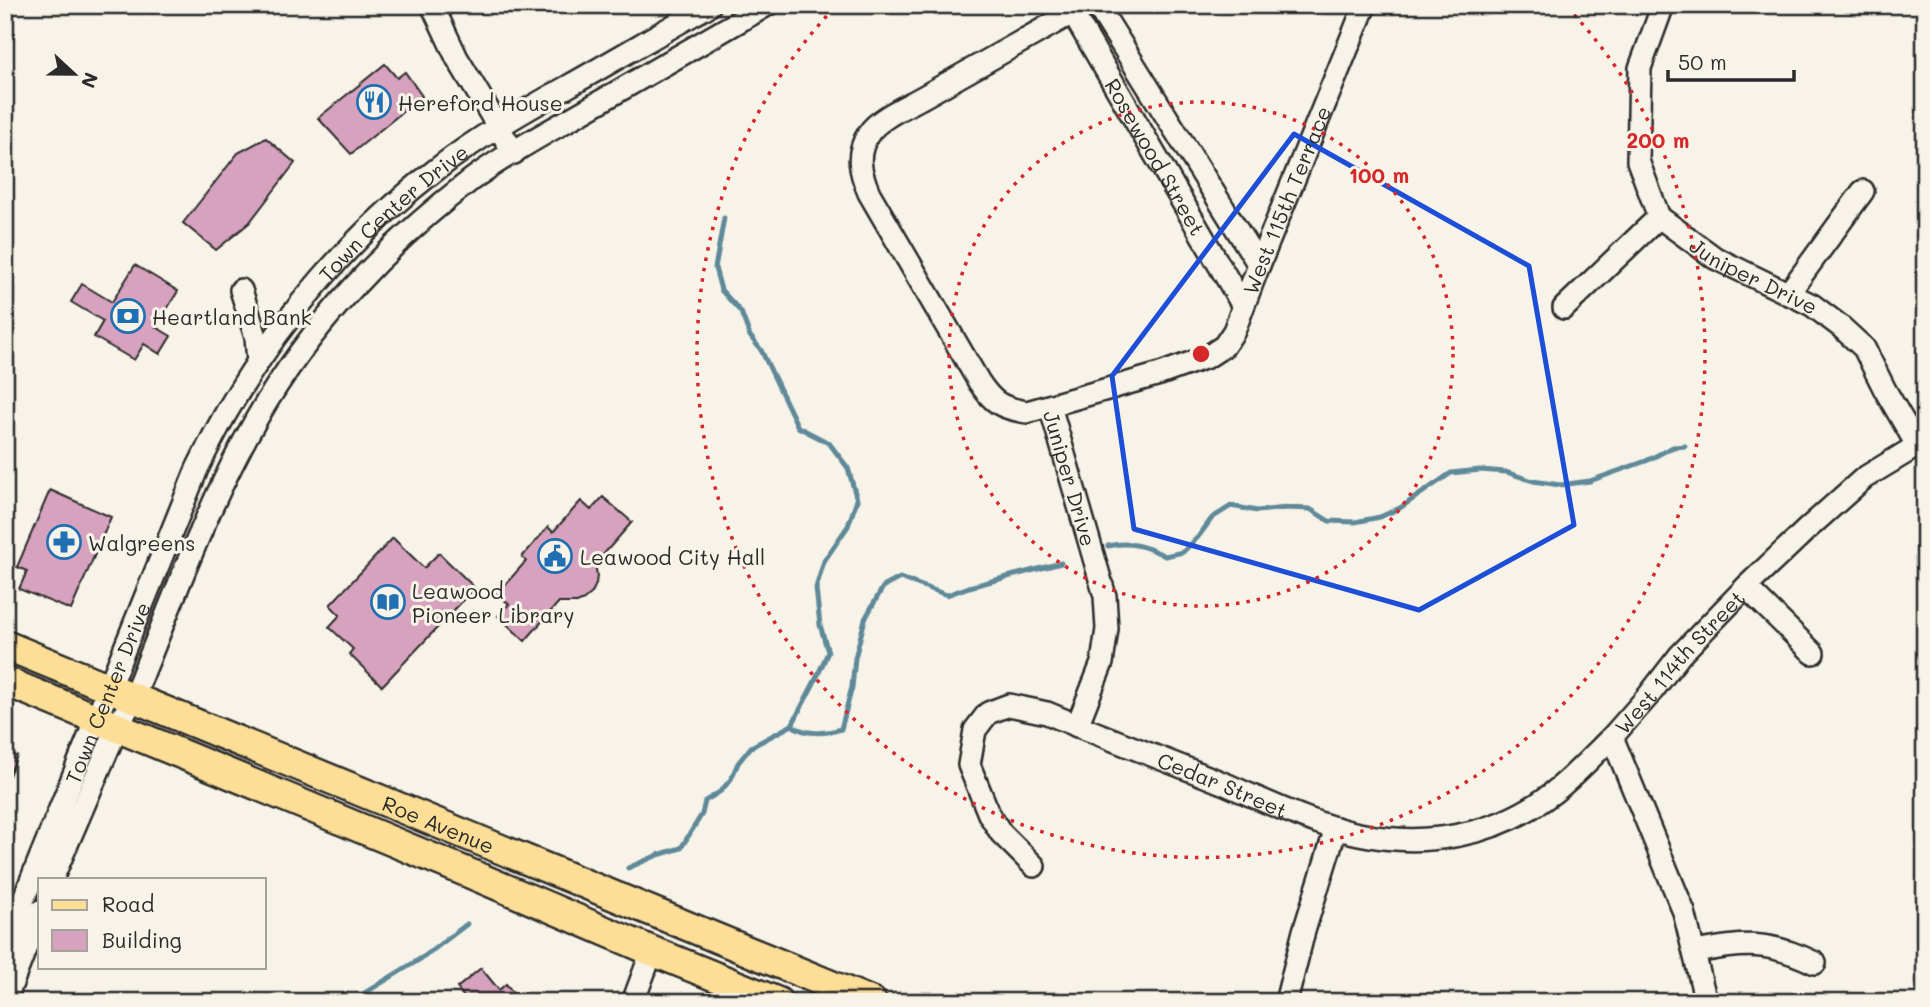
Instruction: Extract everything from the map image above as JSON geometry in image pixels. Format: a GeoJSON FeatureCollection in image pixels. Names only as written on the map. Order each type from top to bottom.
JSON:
{"type":"FeatureCollection","features":[{"type":"Feature","properties":{"kind":"main road","name":"Roe Avenue"},"geometry":{"type":"LineString","coordinates":[[5,645],[872,1002]]}},
{"type":"Feature","properties":{"kind":"main road","name":"Roe Avenue"},"geometry":{"type":"LineString","coordinates":[[5,681],[778,1002]]}},
{"type":"Feature","properties":{"kind":"main road"},"geometry":{"type":"LineString","coordinates":[[652,951],[670,944],[724,941]]}},
{"type":"Feature","properties":{"kind":"street"},"geometry":{"type":"LineString","coordinates":[[432,5],[457,58],[514,153]]}},
{"type":"Feature","properties":{"kind":"street","name":"Town Center Drive"},"geometry":{"type":"LineString","coordinates":[[121,692],[197,469],[228,409],[288,318],[379,218],[437,169],[499,126],[710,5]]}},
{"type":"Feature","properties":{"kind":"street","name":"Town Center Drive"},"geometry":{"type":"LineString","coordinates":[[5,948],[22,903],[233,460],[286,372],[355,285],[411,228],[474,179],[766,5]]}},
{"type":"Feature","properties":{"kind":"street","name":"Rosewood Street"},"geometry":{"type":"LineString","coordinates":[[1097,5],[1259,265]]}},
{"type":"Feature","properties":{"kind":"street","name":"West 115th Terrace"},"geometry":{"type":"LineString","coordinates":[[1050,405],[1178,368],[1207,357],[1224,346],[1234,331],[1365,5]]}},
{"type":"Feature","properties":{"kind":"street"},"geometry":{"type":"LineString","coordinates":[[1564,308],[1659,217],[1638,161],[1640,68],[1663,5]]}},
{"type":"Feature","properties":{"kind":"street","name":"Rosewood Street"},"geometry":{"type":"LineString","coordinates":[[1076,8],[1129,110],[1243,306]]}},
{"type":"Feature","properties":{"kind":"street","name":"Juniper Drive"},"geometry":{"type":"LineString","coordinates":[[1076,8],[886,118],[870,132],[862,149],[859,170],[869,193],[991,400],[1008,409],[1027,412],[1050,405],[1105,596],[1108,629],[1102,663],[1077,726]]}},
{"type":"Feature","properties":{"kind":"street"},"geometry":{"type":"LineString","coordinates":[[1129,110],[1153,94]]}},
{"type":"Feature","properties":{"kind":"street"},"geometry":{"type":"LineString","coordinates":[[1173,185],[1200,170]]}},
{"type":"Feature","properties":{"kind":"street"},"geometry":{"type":"LineString","coordinates":[[1788,294],[1863,191]]}},
{"type":"Feature","properties":{"kind":"street","name":"Juniper Drive"},"geometry":{"type":"LineString","coordinates":[[1659,217],[1715,258],[1812,305],[1840,326],[1864,348],[1885,390],[1921,443]]}},
{"type":"Feature","properties":{"kind":"street"},"geometry":{"type":"LineString","coordinates":[[241,290],[256,337],[258,362]]}},
{"type":"Feature","properties":{"kind":"street","name":"West 114th Street"},"geometry":{"type":"LineString","coordinates":[[1706,1002],[1684,912],[1612,737],[1680,655],[1746,587],[1864,478],[1921,443]]}},
{"type":"Feature","properties":{"kind":"street"},"geometry":{"type":"LineString","coordinates":[[1746,587],[1813,653]]}},
{"type":"Feature","properties":{"kind":"street","name":"Cedar Street"},"geometry":{"type":"LineString","coordinates":[[1034,866],[1001,833],[989,814],[969,765],[975,730],[988,713],[1009,705],[1047,713],[1336,828],[1368,836],[1410,841],[1467,834],[1513,817],[1549,796],[1612,737]]}},
{"type":"Feature","properties":{"kind":"street","name":"Town Center Drive"},"geometry":{"type":"LineString","coordinates":[[52,878],[106,724]]}},
{"type":"Feature","properties":{"kind":"street"},"geometry":{"type":"LineString","coordinates":[[1287,998],[1304,931],[1336,828]]}},
{"type":"Feature","properties":{"kind":"street"},"geometry":{"type":"LineString","coordinates":[[5,1001],[38,916]]}},
{"type":"Feature","properties":{"kind":"street"},"geometry":{"type":"LineString","coordinates":[[1695,952],[1751,944],[1770,946],[1815,962]]}},
{"type":"Feature","properties":{"kind":"street"},"geometry":{"type":"LineString","coordinates":[[633,1002],[652,951]]}},
{"type":"Feature","properties":{"kind":"highlighted area"},"geometry":{"type":"Polygon","coordinates":[[[1294,134],[1529,266],[1574,525],[1419,610],[1134,529],[1112,376],[1294,134]]]}},
{"type":"Feature","properties":{"kind":"building"},"geometry":{"type":"Polygon","coordinates":[[[385,64],[397,78],[405,72],[422,96],[351,154],[318,118],[385,64]]]}},
{"type":"Feature","properties":{"kind":"building"},"geometry":{"type":"Polygon","coordinates":[[[266,138],[295,163],[249,223],[216,250],[183,223],[238,153],[266,138]]]}},
{"type":"Feature","properties":{"kind":"building","name":"Heartland Bank"},"geometry":{"type":"Polygon","coordinates":[[[135,265],[178,291],[156,327],[171,336],[160,354],[144,344],[134,360],[94,337],[103,321],[71,302],[82,284],[112,302],[135,265]]]}},
{"type":"Feature","properties":{"kind":"building","name":"Walgreens"},"geometry":{"type":"Polygon","coordinates":[[[50,490],[111,517],[71,610],[19,589],[27,571],[17,567],[50,490]]]}},
{"type":"Feature","properties":{"kind":"building"},"geometry":{"type":"Polygon","coordinates":[[[603,497],[632,522],[595,564],[597,575],[592,593],[577,603],[558,603],[525,641],[498,616],[509,604],[497,594],[526,561],[522,557],[548,527],[553,532],[581,501],[591,510],[603,497]]]}},
{"type":"Feature","properties":{"kind":"building"},"geometry":{"type":"Polygon","coordinates":[[[393,538],[424,568],[439,553],[475,588],[382,686],[349,654],[353,649],[329,627],[340,615],[330,605],[393,538]]]}},
{"type":"Feature","properties":{"kind":"building"},"geometry":{"type":"Polygon","coordinates":[[[5,751],[17,756],[5,785],[5,751]]]}},
{"type":"Feature","properties":{"kind":"building"},"geometry":{"type":"Polygon","coordinates":[[[481,968],[499,990],[506,984],[521,1002],[458,1002],[464,997],[457,988],[481,968]]]}},
{"type":"Feature","properties":{"kind":"waterway"},"geometry":{"type":"LineString","coordinates":[[628,868],[681,848],[702,814],[705,801],[721,791],[751,747],[792,725],[828,652],[820,625],[816,588],[824,561],[848,526],[857,500],[848,468],[829,443],[798,427],[761,350],[750,336],[741,312],[721,290],[715,268],[724,218]]}},
{"type":"Feature","properties":{"kind":"waterway"},"geometry":{"type":"LineString","coordinates":[[1108,546],[1137,545],[1165,556],[1183,552],[1212,518],[1231,506],[1257,511],[1310,509],[1329,521],[1355,522],[1380,517],[1400,508],[1451,473],[1480,470],[1506,472],[1533,481],[1560,485],[1590,481],[1646,461],[1673,447],[1685,446]]}},
{"type":"Feature","properties":{"kind":"waterway"},"geometry":{"type":"LineString","coordinates":[[792,725],[815,733],[841,729],[865,619],[883,587],[900,578],[947,595],[1061,563]]}},
{"type":"Feature","properties":{"kind":"waterway"},"geometry":{"type":"LineString","coordinates":[[350,1002],[425,956],[467,924]]}},
{"type":"Feature","properties":{"kind":"place","name":"Hereford House"},"geometry":{"type":"Point","coordinates":[374,102]}},
{"type":"Feature","properties":{"kind":"place","name":"Heartland Bank"},"geometry":{"type":"Point","coordinates":[128,316]}},
{"type":"Feature","properties":{"kind":"place","name":"Walgreens"},"geometry":{"type":"Point","coordinates":[64,542]}},
{"type":"Feature","properties":{"kind":"place","name":"Leawood City Hall"},"geometry":{"type":"Point","coordinates":[555,556]}},
{"type":"Feature","properties":{"kind":"place","name":"Leawood Pioneer Library"},"geometry":{"type":"Point","coordinates":[388,602]}}]}
